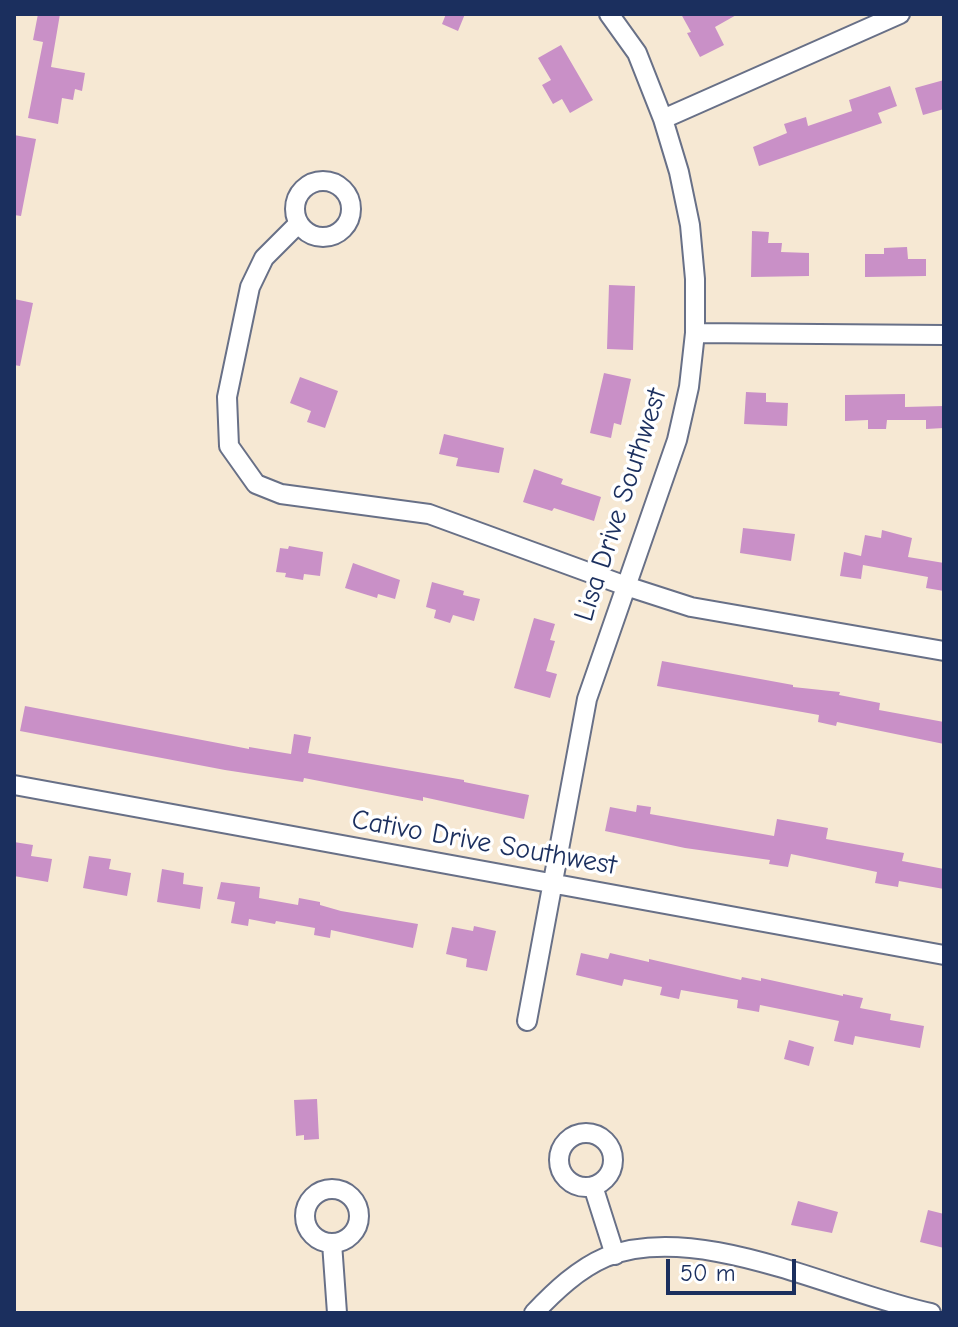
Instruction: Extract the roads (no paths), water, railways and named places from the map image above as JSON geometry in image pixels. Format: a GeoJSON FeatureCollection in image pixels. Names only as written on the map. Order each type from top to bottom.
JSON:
{"type":"FeatureCollection","features":[{"type":"Feature","properties":{"kind":"street","name":"Lisa Drive Southwest"},"geometry":{"type":"LineString","coordinates":[[527,1021],[587,699],[677,440],[689,387],[695,333],[695,279],[690,225],[679,172],[663,119],[637,53],[609,14]]}},
{"type":"Feature","properties":{"kind":"street"},"geometry":{"type":"LineString","coordinates":[[663,119],[900,14]]}},
{"type":"Feature","properties":{"kind":"street"},"geometry":{"type":"LineString","coordinates":[[298,224],[264,258],[250,287],[227,397],[229,446],[256,484],[281,494],[429,514],[691,607],[944,651]]}},
{"type":"Feature","properties":{"kind":"street"},"geometry":{"type":"LineString","coordinates":[[695,333],[944,335]]}},
{"type":"Feature","properties":{"kind":"street","name":"Cativo Drive Southwest"},"geometry":{"type":"LineString","coordinates":[[14,785],[944,955]]}},
{"type":"Feature","properties":{"kind":"street"},"geometry":{"type":"LineString","coordinates":[[593,1186],[615,1255]]}},
{"type":"Feature","properties":{"kind":"street"},"geometry":{"type":"LineString","coordinates":[[332,1243],[337,1313]]}},
{"type":"Feature","properties":{"kind":"street"},"geometry":{"type":"LineString","coordinates":[[534,1313],[566,1281],[581,1271],[615,1255],[668,1246],[718,1253],[784,1268],[931,1313]]}}]}
